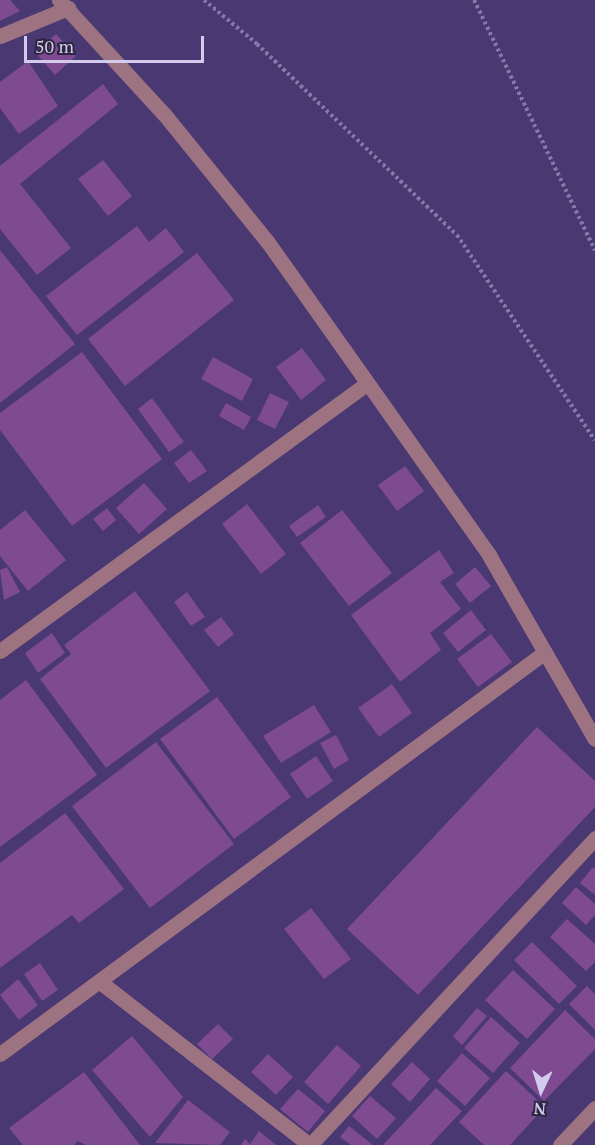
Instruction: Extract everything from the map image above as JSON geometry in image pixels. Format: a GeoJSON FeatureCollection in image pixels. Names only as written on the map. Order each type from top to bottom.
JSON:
{"type":"FeatureCollection","features":[{"type":"Feature","properties":{"kind":"street"},"geometry":{"type":"LineString","coordinates":[[0,36],[63,4],[164,114],[267,241],[489,555],[595,739]]}},
{"type":"Feature","properties":{"kind":"street"},"geometry":{"type":"LineString","coordinates":[[1,649],[366,384]]}},
{"type":"Feature","properties":{"kind":"street"},"geometry":{"type":"LineString","coordinates":[[0,1054],[545,652]]}},
{"type":"Feature","properties":{"kind":"street"},"geometry":{"type":"LineString","coordinates":[[99,981],[310,1145],[595,838]]}},
{"type":"Feature","properties":{"kind":"street"},"geometry":{"type":"LineString","coordinates":[[560,1145],[595,1108]]}},
{"type":"Feature","properties":{"kind":"path"},"geometry":{"type":"LineString","coordinates":[[204,0],[257,44],[457,235],[595,440]]}},
{"type":"Feature","properties":{"kind":"path"},"geometry":{"type":"LineString","coordinates":[[474,0],[595,250]]}},
{"type":"Feature","properties":{"kind":"building"},"geometry":{"type":"Polygon","coordinates":[[[0,0],[10,0],[20,11],[0,21],[0,0]]]}},
{"type":"Feature","properties":{"kind":"building"},"geometry":{"type":"Polygon","coordinates":[[[56,34],[76,56],[55,75],[35,52],[56,34]]]}},
{"type":"Feature","properties":{"kind":"building"},"geometry":{"type":"Polygon","coordinates":[[[28,61],[58,106],[19,134],[0,108],[0,82],[28,61]]]}},
{"type":"Feature","properties":{"kind":"building"},"geometry":{"type":"Polygon","coordinates":[[[103,84],[118,104],[20,184],[71,248],[37,275],[0,229],[0,166],[103,84]]]}},
{"type":"Feature","properties":{"kind":"building"},"geometry":{"type":"Polygon","coordinates":[[[103,160],[132,196],[108,216],[78,179],[103,160]]]}},
{"type":"Feature","properties":{"kind":"building"},"geometry":{"type":"Polygon","coordinates":[[[137,226],[149,242],[166,228],[184,252],[77,335],[46,296],[137,226]]]}},
{"type":"Feature","properties":{"kind":"building"},"geometry":{"type":"Polygon","coordinates":[[[0,250],[75,344],[0,403],[0,250]]]}},
{"type":"Feature","properties":{"kind":"building"},"geometry":{"type":"Polygon","coordinates":[[[197,253],[234,300],[125,386],[88,339],[197,253]]]}},
{"type":"Feature","properties":{"kind":"building"},"geometry":{"type":"Polygon","coordinates":[[[302,348],[326,380],[301,400],[276,367],[302,348]]]}},
{"type":"Feature","properties":{"kind":"building"},"geometry":{"type":"Polygon","coordinates":[[[82,352],[162,459],[72,526],[0,430],[0,413],[82,352]]]}},
{"type":"Feature","properties":{"kind":"building"},"geometry":{"type":"Polygon","coordinates":[[[213,357],[253,379],[242,401],[201,379],[213,357]]]}},
{"type":"Feature","properties":{"kind":"building"},"geometry":{"type":"Polygon","coordinates":[[[270,393],[289,402],[275,429],[257,420],[270,393]]]}},
{"type":"Feature","properties":{"kind":"building"},"geometry":{"type":"Polygon","coordinates":[[[152,398],[184,442],[169,452],[138,409],[152,398]]]}},
{"type":"Feature","properties":{"kind":"building"},"geometry":{"type":"Polygon","coordinates":[[[226,403],[251,417],[244,430],[219,416],[226,403]]]}},
{"type":"Feature","properties":{"kind":"building"},"geometry":{"type":"Polygon","coordinates":[[[191,450],[207,471],[189,483],[174,463],[191,450]]]}},
{"type":"Feature","properties":{"kind":"building"},"geometry":{"type":"Polygon","coordinates":[[[405,466],[424,491],[397,511],[378,485],[405,466]]]}},
{"type":"Feature","properties":{"kind":"building"},"geometry":{"type":"Polygon","coordinates":[[[144,483],[167,509],[139,534],[116,508],[144,483]]]}},
{"type":"Feature","properties":{"kind":"building"},"geometry":{"type":"Polygon","coordinates":[[[247,504],[286,554],[261,574],[222,524],[247,504]]]}},
{"type":"Feature","properties":{"kind":"building"},"geometry":{"type":"Polygon","coordinates":[[[318,505],[326,517],[297,537],[289,526],[318,505]]]}},
{"type":"Feature","properties":{"kind":"building"},"geometry":{"type":"Polygon","coordinates":[[[107,508],[116,520],[103,531],[93,519],[107,508]]]}},
{"type":"Feature","properties":{"kind":"building"},"geometry":{"type":"Polygon","coordinates":[[[25,510],[66,560],[28,591],[0,556],[0,530],[25,510]]]}},
{"type":"Feature","properties":{"kind":"building"},"geometry":{"type":"Polygon","coordinates":[[[342,510],[392,573],[349,606],[300,543],[342,510]]]}},
{"type":"Feature","properties":{"kind":"building"},"geometry":{"type":"Polygon","coordinates":[[[439,550],[454,573],[440,582],[461,609],[430,633],[441,650],[400,682],[351,615],[439,550]]]}},
{"type":"Feature","properties":{"kind":"building"},"geometry":{"type":"Polygon","coordinates":[[[7,567],[20,592],[4,600],[0,570],[7,567]]]}},
{"type":"Feature","properties":{"kind":"building"},"geometry":{"type":"Polygon","coordinates":[[[475,567],[491,586],[470,603],[455,584],[475,567]]]}},
{"type":"Feature","properties":{"kind":"building"},"geometry":{"type":"Polygon","coordinates":[[[135,591],[210,691],[106,768],[40,679],[71,654],[64,645],[135,591]]]}},
{"type":"Feature","properties":{"kind":"building"},"geometry":{"type":"Polygon","coordinates":[[[187,592],[205,617],[191,626],[174,602],[187,592]]]}},
{"type":"Feature","properties":{"kind":"building"},"geometry":{"type":"Polygon","coordinates":[[[471,610],[486,630],[458,652],[443,633],[471,610]]]}},
{"type":"Feature","properties":{"kind":"building"},"geometry":{"type":"Polygon","coordinates":[[[221,617],[234,634],[218,647],[204,630],[221,617]]]}},
{"type":"Feature","properties":{"kind":"building"},"geometry":{"type":"Polygon","coordinates":[[[52,633],[65,653],[38,673],[25,653],[52,633]]]}},
{"type":"Feature","properties":{"kind":"building"},"geometry":{"type":"Polygon","coordinates":[[[491,634],[512,662],[478,687],[457,659],[491,634]]]}},
{"type":"Feature","properties":{"kind":"building"},"geometry":{"type":"Polygon","coordinates":[[[26,680],[97,775],[0,847],[0,700],[26,680]]]}},
{"type":"Feature","properties":{"kind":"building"},"geometry":{"type":"Polygon","coordinates":[[[392,684],[412,713],[379,737],[358,708],[392,684]]]}},
{"type":"Feature","properties":{"kind":"building"},"geometry":{"type":"Polygon","coordinates":[[[217,697],[291,797],[234,839],[160,739],[217,697]]]}},
{"type":"Feature","properties":{"kind":"building"},"geometry":{"type":"Polygon","coordinates":[[[314,705],[331,732],[281,763],[263,736],[314,705]]]}},
{"type":"Feature","properties":{"kind":"building"},"geometry":{"type":"Polygon","coordinates":[[[537,727],[595,781],[595,807],[418,995],[347,929],[537,727]]]}},
{"type":"Feature","properties":{"kind":"building"},"geometry":{"type":"Polygon","coordinates":[[[336,735],[349,760],[334,769],[320,743],[336,735]]]}},
{"type":"Feature","properties":{"kind":"building"},"geometry":{"type":"Polygon","coordinates":[[[156,742],[234,844],[150,908],[72,806],[156,742]]]}},
{"type":"Feature","properties":{"kind":"building"},"geometry":{"type":"Polygon","coordinates":[[[316,756],[333,781],[307,799],[290,774],[316,756]]]}},
{"type":"Feature","properties":{"kind":"building"},"geometry":{"type":"Polygon","coordinates":[[[65,813],[124,889],[79,923],[72,915],[0,968],[0,863],[65,813]]]}},
{"type":"Feature","properties":{"kind":"building"},"geometry":{"type":"Polygon","coordinates":[[[593,867],[595,869],[595,895],[580,883],[593,867]]]}},
{"type":"Feature","properties":{"kind":"building"},"geometry":{"type":"Polygon","coordinates":[[[576,887],[595,904],[595,915],[586,925],[562,903],[576,887]]]}},
{"type":"Feature","properties":{"kind":"building"},"geometry":{"type":"Polygon","coordinates":[[[311,908],[351,959],[324,979],[284,929],[311,908]]]}},
{"type":"Feature","properties":{"kind":"building"},"geometry":{"type":"Polygon","coordinates":[[[567,919],[595,944],[595,962],[586,971],[550,937],[567,919]]]}},
{"type":"Feature","properties":{"kind":"building"},"geometry":{"type":"Polygon","coordinates":[[[532,942],[577,986],[559,1004],[514,960],[532,942]]]}},
{"type":"Feature","properties":{"kind":"building"},"geometry":{"type":"Polygon","coordinates":[[[40,963],[58,990],[42,1001],[24,974],[40,963]]]}},
{"type":"Feature","properties":{"kind":"building"},"geometry":{"type":"Polygon","coordinates":[[[513,970],[555,1009],[527,1039],[485,1000],[513,970]]]}},
{"type":"Feature","properties":{"kind":"building"},"geometry":{"type":"Polygon","coordinates":[[[18,979],[38,1005],[19,1020],[0,995],[18,979]]]}},
{"type":"Feature","properties":{"kind":"building"},"geometry":{"type":"Polygon","coordinates":[[[587,986],[595,994],[595,1030],[569,1004],[587,986]]]}},
{"type":"Feature","properties":{"kind":"building"},"geometry":{"type":"Polygon","coordinates":[[[477,1008],[487,1016],[462,1045],[453,1036],[477,1008]]]}},
{"type":"Feature","properties":{"kind":"building"},"geometry":{"type":"Polygon","coordinates":[[[565,1010],[595,1039],[595,1049],[544,1101],[510,1068],[565,1010]]]}},
{"type":"Feature","properties":{"kind":"building"},"geometry":{"type":"Polygon","coordinates":[[[491,1017],[520,1043],[493,1073],[464,1048],[491,1017]]]}},
{"type":"Feature","properties":{"kind":"building"},"geometry":{"type":"Polygon","coordinates":[[[218,1024],[233,1039],[212,1059],[197,1044],[218,1024]]]}},
{"type":"Feature","properties":{"kind":"building"},"geometry":{"type":"Polygon","coordinates":[[[132,1036],[183,1097],[150,1137],[92,1070],[132,1036]]]}},
{"type":"Feature","properties":{"kind":"building"},"geometry":{"type":"Polygon","coordinates":[[[337,1045],[361,1066],[328,1104],[304,1082],[337,1045]]]}},
{"type":"Feature","properties":{"kind":"building"},"geometry":{"type":"Polygon","coordinates":[[[462,1053],[490,1078],[465,1106],[437,1081],[462,1053]]]}},
{"type":"Feature","properties":{"kind":"building"},"geometry":{"type":"Polygon","coordinates":[[[268,1054],[293,1077],[276,1095],[251,1072],[268,1054]]]}},
{"type":"Feature","properties":{"kind":"building"},"geometry":{"type":"Polygon","coordinates":[[[412,1062],[430,1079],[410,1102],[391,1084],[412,1062]]]}},
{"type":"Feature","properties":{"kind":"building"},"geometry":{"type":"Polygon","coordinates":[[[506,1071],[545,1107],[510,1145],[484,1145],[459,1122],[506,1071]]]}},
{"type":"Feature","properties":{"kind":"building"},"geometry":{"type":"Polygon","coordinates":[[[84,1072],[140,1145],[86,1145],[78,1141],[74,1145],[23,1145],[9,1128],[84,1072]]]}},
{"type":"Feature","properties":{"kind":"building"},"geometry":{"type":"Polygon","coordinates":[[[436,1088],[462,1111],[430,1145],[383,1145],[436,1088]]]}},
{"type":"Feature","properties":{"kind":"building"},"geometry":{"type":"Polygon","coordinates":[[[298,1089],[325,1111],[308,1132],[280,1109],[298,1089]]]}},
{"type":"Feature","properties":{"kind":"building"},"geometry":{"type":"Polygon","coordinates":[[[370,1096],[396,1118],[377,1139],[352,1116],[370,1096]]]}},
{"type":"Feature","properties":{"kind":"building"},"geometry":{"type":"Polygon","coordinates":[[[188,1100],[230,1132],[220,1145],[155,1143],[188,1100]]]}},
{"type":"Feature","properties":{"kind":"building"},"geometry":{"type":"Polygon","coordinates":[[[349,1126],[373,1145],[351,1145],[340,1137],[349,1126]]]}},
{"type":"Feature","properties":{"kind":"building"},"geometry":{"type":"Polygon","coordinates":[[[259,1131],[276,1145],[241,1145],[245,1139],[250,1144],[259,1131]]]}}]}
